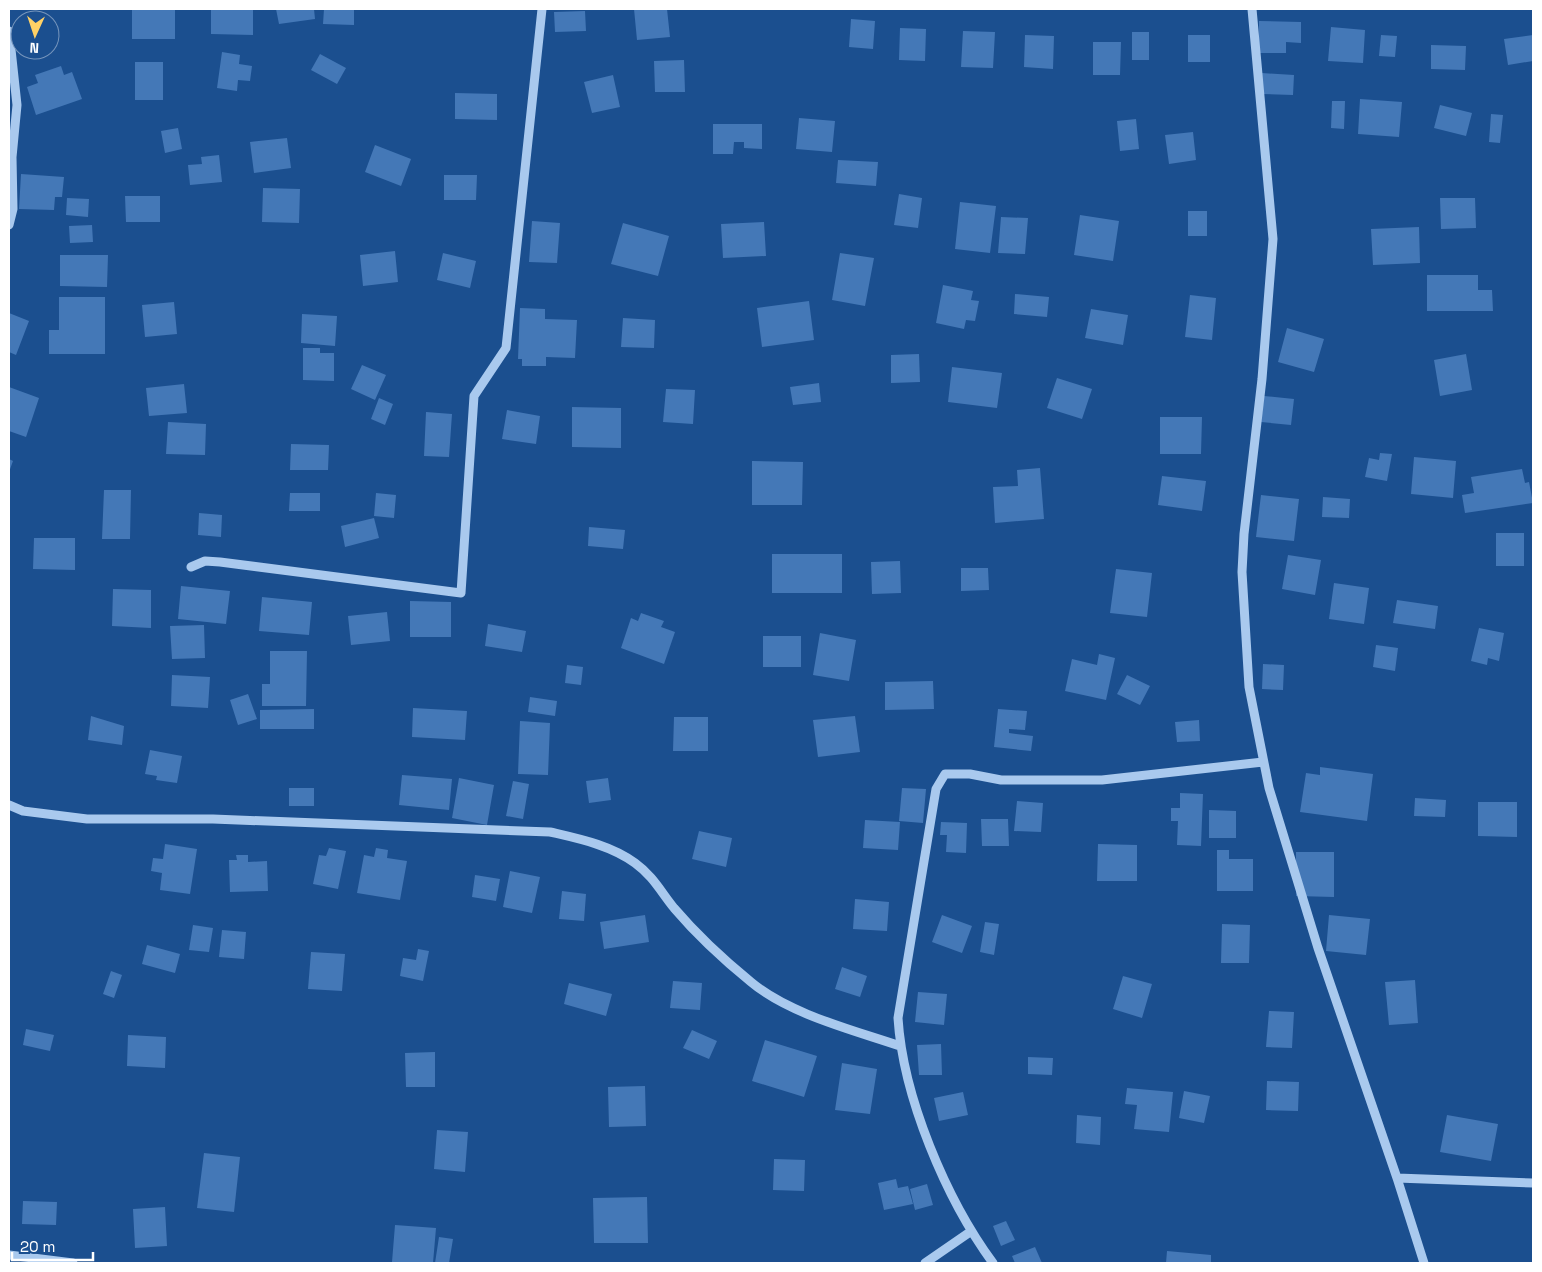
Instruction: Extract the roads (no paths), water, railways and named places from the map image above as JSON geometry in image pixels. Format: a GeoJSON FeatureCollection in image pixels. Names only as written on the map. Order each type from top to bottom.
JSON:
{"type":"FeatureCollection","features":[{"type":"Feature","properties":{"kind":"street"},"geometry":{"type":"LineString","coordinates":[[191,567],[205,561],[220,562],[461,593],[474,396],[506,348],[542,9]]}},
{"type":"Feature","properties":{"kind":"street"},"geometry":{"type":"LineString","coordinates":[[1252,9],[1274,240],[1242,572],[1249,687],[1269,788],[1318,948],[1397,1178],[1424,1263]]}},
{"type":"Feature","properties":{"kind":"street"},"geometry":{"type":"LineString","coordinates":[[9,31],[17,104],[12,157],[13,209],[9,225]]}},
{"type":"Feature","properties":{"kind":"street"},"geometry":{"type":"LineString","coordinates":[[992,1263],[970,1232],[918,1119],[900,1046],[898,1018],[936,789],[945,774],[970,774],[1002,780],[1102,780],[1263,762]]}},
{"type":"Feature","properties":{"kind":"street"},"geometry":{"type":"LineString","coordinates":[[9,805],[24,811],[86,818],[213,819],[550,832],[588,841],[610,849],[634,862],[652,877],[674,908],[752,983],[799,1010],[900,1046]]}},
{"type":"Feature","properties":{"kind":"street"},"geometry":{"type":"LineString","coordinates":[[1397,1178],[1533,1183]]}},
{"type":"Feature","properties":{"kind":"street"},"geometry":{"type":"LineString","coordinates":[[925,1263],[970,1232]]}},
{"type":"Feature","properties":{"kind":"street"},"geometry":{"type":"LineString","coordinates":[[9,1255],[73,1263]]}}]}
